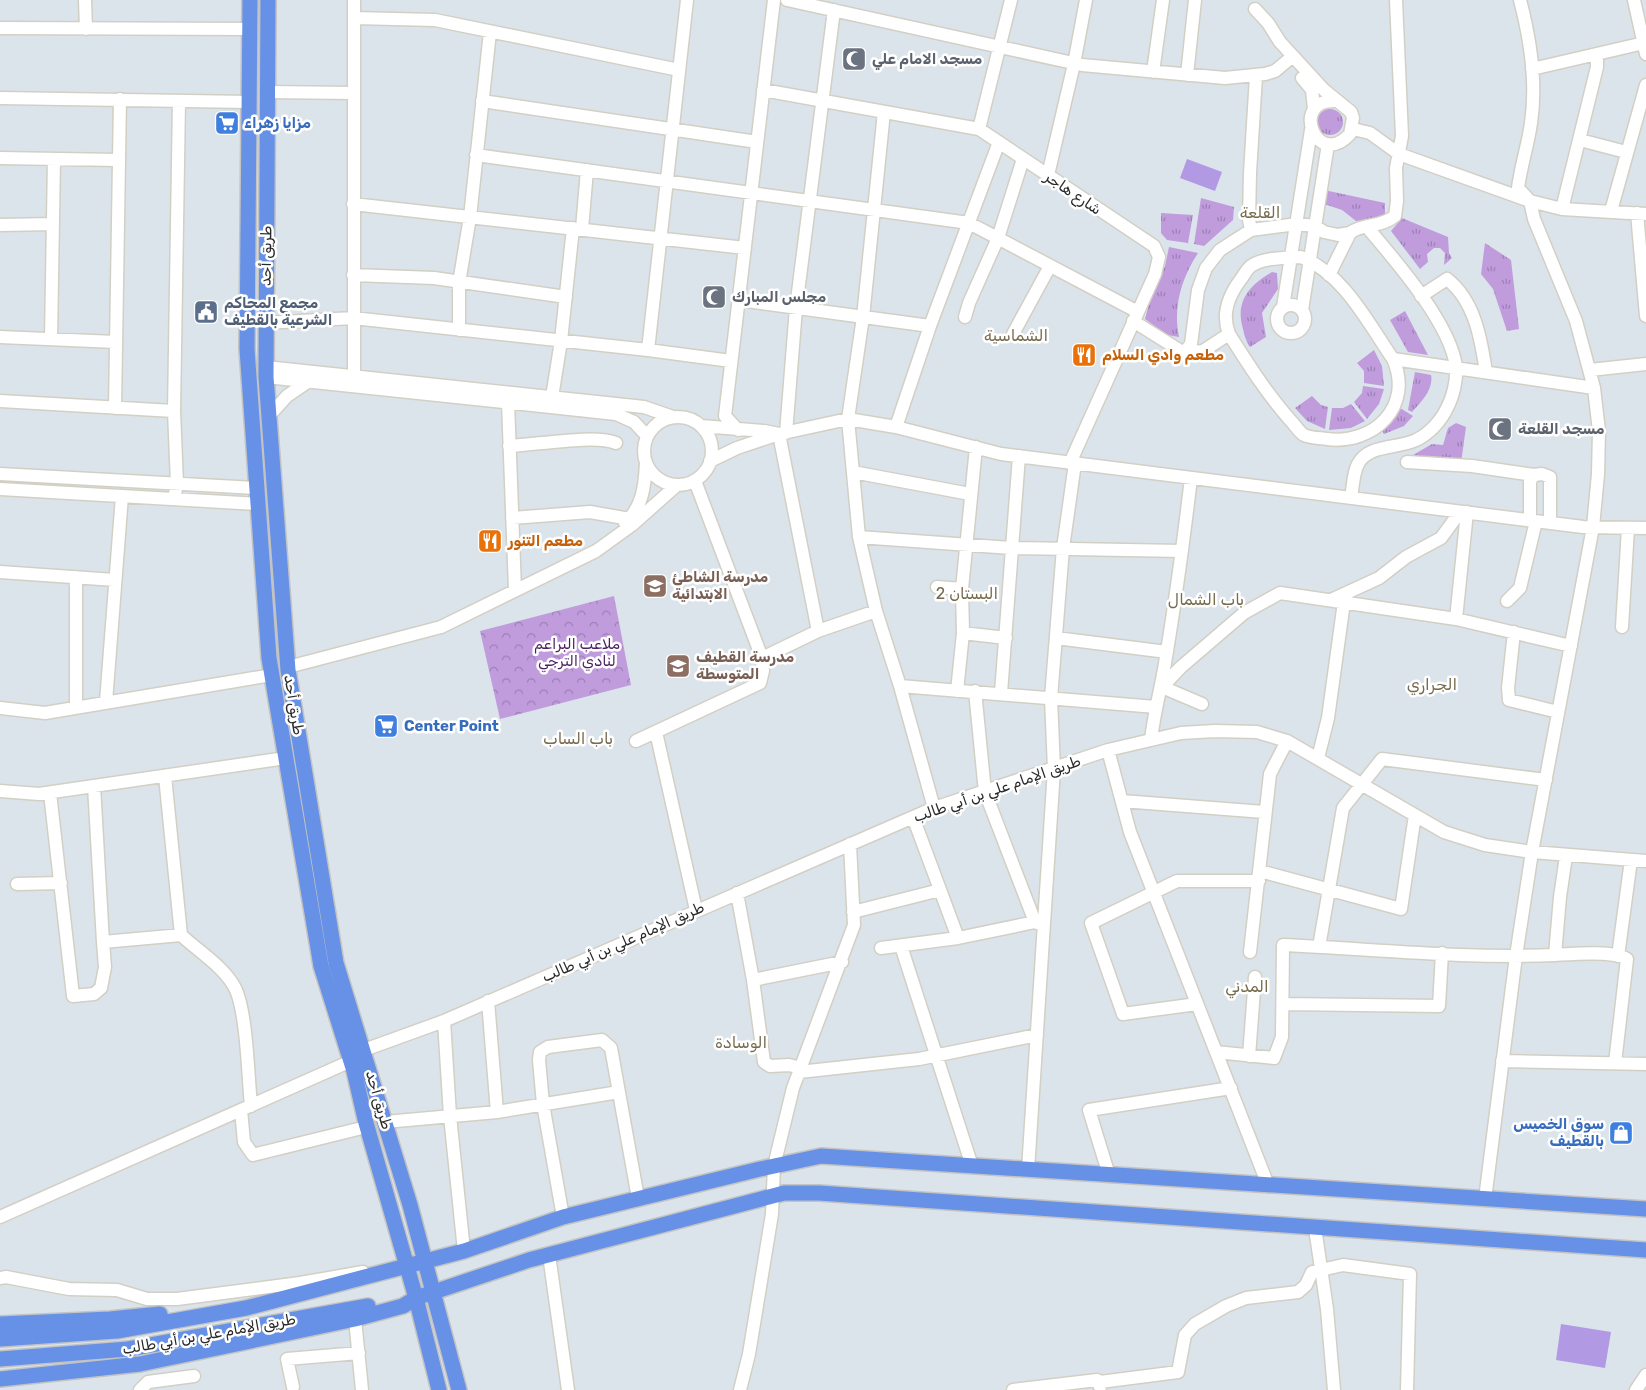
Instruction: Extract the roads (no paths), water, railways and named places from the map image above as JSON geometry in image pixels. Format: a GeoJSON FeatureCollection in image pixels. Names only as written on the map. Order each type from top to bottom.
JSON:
{"type":"FeatureCollection","features":[{"type":"Feature","properties":{"kind":"main road","name":"طريق أحد"},"geometry":{"type":"LineString","coordinates":[[250,0],[247,349],[265,612],[272,675],[321,966],[351,1061],[366,1123],[407,1264],[439,1390]]}},
{"type":"Feature","properties":{"kind":"main road","name":"طريق أحد"},"geometry":{"type":"LineString","coordinates":[[268,0],[266,372],[288,667],[336,963],[364,1050],[434,1292],[459,1390]]}},
{"type":"Feature","properties":{"kind":"main road","name":"طريق الإمام علي بن أبي طالب"},"geometry":{"type":"LineString","coordinates":[[0,1339],[117,1331],[246,1308],[407,1264],[425,1262],[464,1251],[563,1217],[821,1156],[1646,1209]]}},
{"type":"Feature","properties":{"kind":"main road"},"geometry":{"type":"LineString","coordinates":[[0,1379],[140,1364],[355,1319],[403,1306],[416,1298],[549,1255],[774,1196],[818,1193],[1646,1250]]}},
{"type":"Feature","properties":{"kind":"main road","name":"طريق الإمام علي بن أبي طالب"},"geometry":{"type":"LineString","coordinates":[[0,1359],[128,1349],[416,1298]]}},
{"type":"Feature","properties":{"kind":"main road"},"geometry":{"type":"LineString","coordinates":[[0,1324],[110,1319],[246,1308]]}},
{"type":"Feature","properties":{"kind":"street"},"geometry":{"type":"LineString","coordinates":[[85,0],[86,29]]}},
{"type":"Feature","properties":{"kind":"street"},"geometry":{"type":"LineString","coordinates":[[354,0],[354,376]]}},
{"type":"Feature","properties":{"kind":"street"},"geometry":{"type":"LineString","coordinates":[[648,350],[687,0]]}},
{"type":"Feature","properties":{"kind":"street"},"geometry":{"type":"LineString","coordinates":[[738,430],[725,416],[774,0]]}},
{"type":"Feature","properties":{"kind":"street"},"geometry":{"type":"LineString","coordinates":[[787,0],[1074,64],[1225,78],[1256,76],[1275,71],[1287,61]]}},
{"type":"Feature","properties":{"kind":"street"},"geometry":{"type":"LineString","coordinates":[[979,129],[1011,0]]}},
{"type":"Feature","properties":{"kind":"street"},"geometry":{"type":"LineString","coordinates":[[1048,175],[1074,64],[1086,0]]}},
{"type":"Feature","properties":{"kind":"street"},"geometry":{"type":"LineString","coordinates":[[1153,72],[1163,0]]}},
{"type":"Feature","properties":{"kind":"street"},"geometry":{"type":"LineString","coordinates":[[1187,75],[1195,0]]}},
{"type":"Feature","properties":{"kind":"street"},"geometry":{"type":"LineString","coordinates":[[1184,353],[1191,344],[1198,290],[1206,268],[1220,250],[1252,230],[1297,224],[1315,226],[1324,232],[1338,235],[1387,222],[1395,216],[1403,153],[1396,0]]}},
{"type":"Feature","properties":{"kind":"street"},"geometry":{"type":"LineString","coordinates":[[1484,1199],[1516,956],[1532,852],[1593,527],[1599,431],[1594,388],[1576,321],[1534,219],[1530,201],[1518,188],[1521,164],[1531,123],[1532,69],[1520,0]]}},
{"type":"Feature","properties":{"kind":"street"},"geometry":{"type":"LineString","coordinates":[[1532,69],[1597,55],[1645,48],[1634,0]]}},
{"type":"Feature","properties":{"kind":"street"},"geometry":{"type":"LineString","coordinates":[[1254,5],[1280,42],[1336,101],[1347,107],[1403,153]]}},
{"type":"Feature","properties":{"kind":"street"},"geometry":{"type":"LineString","coordinates":[[1254,5],[1258,23],[1274,49],[1312,90],[1314,109],[1292,258],[1283,307],[1278,313],[1278,323],[1284,332],[1298,332],[1305,325],[1306,316],[1302,310],[1294,305],[1283,307]]}},
{"type":"Feature","properties":{"kind":"street"},"geometry":{"type":"LineString","coordinates":[[818,631],[782,434],[834,10]]}},
{"type":"Feature","properties":{"kind":"street"},"geometry":{"type":"LineString","coordinates":[[354,18],[435,20],[679,70]]}},
{"type":"Feature","properties":{"kind":"street"},"geometry":{"type":"LineString","coordinates":[[0,28],[250,29]]}},
{"type":"Feature","properties":{"kind":"street"},"geometry":{"type":"LineString","coordinates":[[459,330],[459,283],[470,217],[490,32]]}},
{"type":"Feature","properties":{"kind":"street"},"geometry":{"type":"LineString","coordinates":[[1562,208],[1597,67],[1597,55]]}},
{"type":"Feature","properties":{"kind":"street"},"geometry":{"type":"LineString","coordinates":[[1252,230],[1250,220],[1250,173],[1256,76]]}},
{"type":"Feature","properties":{"kind":"street"},"geometry":{"type":"LineString","coordinates":[[1611,211],[1646,85]]}},
{"type":"Feature","properties":{"kind":"street","name":"شارع هاجر"},"geometry":{"type":"LineString","coordinates":[[763,90],[979,129],[1154,246],[1159,257],[1155,274],[1072,463],[1051,698],[1054,769],[1039,924],[1037,1035],[1028,1170]]}},
{"type":"Feature","properties":{"kind":"street"},"geometry":{"type":"LineString","coordinates":[[267,92],[353,93]]}},
{"type":"Feature","properties":{"kind":"street"},"geometry":{"type":"LineString","coordinates":[[0,98],[249,102]]}},
{"type":"Feature","properties":{"kind":"street"},"geometry":{"type":"LineString","coordinates":[[115,408],[120,99]]}},
{"type":"Feature","properties":{"kind":"street"},"geometry":{"type":"LineString","coordinates":[[174,499],[177,484],[174,411],[179,101]]}},
{"type":"Feature","properties":{"kind":"street"},"geometry":{"type":"LineString","coordinates":[[482,101],[757,142]]}},
{"type":"Feature","properties":{"kind":"street"},"geometry":{"type":"LineString","coordinates":[[1314,109],[1321,104],[1336,101]]}},
{"type":"Feature","properties":{"kind":"street"},"geometry":{"type":"LineString","coordinates":[[884,112],[876,210],[848,419],[860,537],[876,611],[900,686],[934,808]]}},
{"type":"Feature","properties":{"kind":"street"},"geometry":{"type":"LineString","coordinates":[[1311,130],[1316,138],[1328,144],[1338,144],[1345,140],[1353,128],[1351,112]]}},
{"type":"Feature","properties":{"kind":"street"},"geometry":{"type":"LineString","coordinates":[[1353,128],[1370,133],[1403,153],[1530,201],[1562,208],[1642,213],[1646,316]]}},
{"type":"Feature","properties":{"kind":"street"},"geometry":{"type":"LineString","coordinates":[[1580,140],[1626,152]]}},
{"type":"Feature","properties":{"kind":"street"},"geometry":{"type":"LineString","coordinates":[[896,427],[930,326],[999,142]]}},
{"type":"Feature","properties":{"kind":"street"},"geometry":{"type":"LineString","coordinates":[[1302,310],[1328,144]]}},
{"type":"Feature","properties":{"kind":"street"},"geometry":{"type":"LineString","coordinates":[[476,155],[969,223],[1050,266],[1135,317],[1184,353],[1203,351],[1229,334]]}},
{"type":"Feature","properties":{"kind":"street"},"geometry":{"type":"LineString","coordinates":[[0,158],[119,160]]}},
{"type":"Feature","properties":{"kind":"street"},"geometry":{"type":"LineString","coordinates":[[52,339],[54,159]]}},
{"type":"Feature","properties":{"kind":"street"},"geometry":{"type":"LineString","coordinates":[[965,317],[969,303],[998,238],[1024,159]]}},
{"type":"Feature","properties":{"kind":"street"},"geometry":{"type":"LineString","coordinates":[[552,397],[587,170]]}},
{"type":"Feature","properties":{"kind":"street"},"geometry":{"type":"LineString","coordinates":[[353,204],[745,248]]}},
{"type":"Feature","properties":{"kind":"street"},"geometry":{"type":"LineString","coordinates":[[0,225],[53,224]]}},
{"type":"Feature","properties":{"kind":"street"},"geometry":{"type":"LineString","coordinates":[[1352,498],[1357,465],[1362,457],[1371,451],[1416,440],[1430,431],[1443,416],[1452,395],[1456,368],[1449,342],[1420,296],[1394,258],[1367,227]]}},
{"type":"Feature","properties":{"kind":"street"},"geometry":{"type":"LineString","coordinates":[[1329,275],[1350,233]]}},
{"type":"Feature","properties":{"kind":"street"},"geometry":{"type":"LineString","coordinates":[[1277,258],[1292,258],[1310,261],[1339,283],[1393,359],[1398,370],[1395,405],[1377,429],[1362,437],[1344,442],[1304,435],[1268,396],[1229,334],[1225,324],[1227,306],[1232,292],[1250,266],[1277,258]]}},
{"type":"Feature","properties":{"kind":"street"},"geometry":{"type":"LineString","coordinates":[[1013,334],[1050,266]]}},
{"type":"Feature","properties":{"kind":"street"},"geometry":{"type":"LineString","coordinates":[[353,275],[434,278],[566,297]]}},
{"type":"Feature","properties":{"kind":"street"},"geometry":{"type":"LineString","coordinates":[[1420,296],[1447,279],[1455,285],[1476,320],[1482,340],[1486,372]]}},
{"type":"Feature","properties":{"kind":"street"},"geometry":{"type":"LineString","coordinates":[[739,300],[930,326]]}},
{"type":"Feature","properties":{"kind":"street"},"geometry":{"type":"LineString","coordinates":[[265,323],[353,318],[732,361]]}},
{"type":"Feature","properties":{"kind":"street"},"geometry":{"type":"LineString","coordinates":[[0,337],[116,342]]}},
{"type":"Feature","properties":{"kind":"street"},"geometry":{"type":"LineString","coordinates":[[1393,359],[1594,388]]}},
{"type":"Feature","properties":{"kind":"street"},"geometry":{"type":"LineString","coordinates":[[1590,370],[1646,364]]}},
{"type":"Feature","properties":{"kind":"street"},"geometry":{"type":"LineString","coordinates":[[266,372],[354,376],[644,407],[673,417],[692,420],[701,426],[711,442],[710,461],[703,473],[695,481],[677,485],[667,483],[655,476],[646,462]]}},
{"type":"Feature","properties":{"kind":"street"},"geometry":{"type":"LineString","coordinates":[[266,372],[309,381],[616,414],[634,422],[648,436]]}},
{"type":"Feature","properties":{"kind":"street"},"geometry":{"type":"LineString","coordinates":[[268,417],[286,396],[309,381]]}},
{"type":"Feature","properties":{"kind":"street"},"geometry":{"type":"LineString","coordinates":[[0,401],[174,411]]}},
{"type":"Feature","properties":{"kind":"street"},"geometry":{"type":"LineString","coordinates":[[508,402],[515,590]]}},
{"type":"Feature","properties":{"kind":"street"},"geometry":{"type":"LineString","coordinates":[[596,551],[635,514],[644,489],[646,462],[644,448],[648,436],[658,424],[673,417]]}},
{"type":"Feature","properties":{"kind":"street"},"geometry":{"type":"LineString","coordinates":[[710,461],[737,448],[782,434],[848,419],[896,427],[1019,456],[1593,527],[1646,528]]}},
{"type":"Feature","properties":{"kind":"street"},"geometry":{"type":"LineString","coordinates":[[701,426],[738,430],[764,430],[782,434]]}},
{"type":"Feature","properties":{"kind":"street"},"geometry":{"type":"LineString","coordinates":[[510,446],[607,439],[616,443]]}},
{"type":"Feature","properties":{"kind":"street"},"geometry":{"type":"LineString","coordinates":[[956,690],[963,633],[962,589],[976,447]]}},
{"type":"Feature","properties":{"kind":"street"},"geometry":{"type":"LineString","coordinates":[[1001,693],[1019,456]]}},
{"type":"Feature","properties":{"kind":"street"},"geometry":{"type":"LineString","coordinates":[[1407,462],[1472,466],[1534,475],[1542,474],[1550,477],[1550,522]]}},
{"type":"Feature","properties":{"kind":"street"},"geometry":{"type":"LineString","coordinates":[[853,472],[970,494]]}},
{"type":"Feature","properties":{"kind":"street"},"geometry":{"type":"LineString","coordinates":[[0,474],[257,488]]}},
{"type":"Feature","properties":{"kind":"street"},"geometry":{"type":"LineString","coordinates":[[1507,601],[1520,588],[1533,520],[1530,481],[1534,475]]}},
{"type":"Feature","properties":{"kind":"street"},"geometry":{"type":"LineString","coordinates":[[1151,740],[1156,707],[1162,687],[1192,478]]}},
{"type":"Feature","properties":{"kind":"street"},"geometry":{"type":"LineString","coordinates":[[636,741],[760,683],[763,671],[762,658],[695,481]]}},
{"type":"Feature","properties":{"kind":"street"},"geometry":{"type":"LineString","coordinates":[[288,667],[441,627],[596,551],[632,525],[677,485]]}},
{"type":"Feature","properties":{"kind":"street"},"geometry":{"type":"LineString","coordinates":[[0,489],[258,504]]}},
{"type":"Feature","properties":{"kind":"street"},"geometry":{"type":"LineString","coordinates":[[106,702],[122,496]]}},
{"type":"Feature","properties":{"kind":"street"},"geometry":{"type":"LineString","coordinates":[[512,518],[590,512],[630,519]]}},
{"type":"Feature","properties":{"kind":"street"},"geometry":{"type":"LineString","coordinates":[[1330,600],[1379,578],[1406,557],[1441,538],[1464,512]]}},
{"type":"Feature","properties":{"kind":"street"},"geometry":{"type":"LineString","coordinates":[[1456,619],[1464,512]]}},
{"type":"Feature","properties":{"kind":"street"},"geometry":{"type":"LineString","coordinates":[[1622,627],[1628,528]]}},
{"type":"Feature","properties":{"kind":"street"},"geometry":{"type":"LineString","coordinates":[[860,537],[966,543],[1011,548],[1182,550]]}},
{"type":"Feature","properties":{"kind":"street"},"geometry":{"type":"LineString","coordinates":[[0,572],[115,580]]}},
{"type":"Feature","properties":{"kind":"street"},"geometry":{"type":"LineString","coordinates":[[76,577],[76,707]]}},
{"type":"Feature","properties":{"kind":"street"},"geometry":{"type":"LineString","coordinates":[[937,586],[962,589]]}},
{"type":"Feature","properties":{"kind":"street"},"geometry":{"type":"LineString","coordinates":[[1162,687],[1181,667],[1244,613],[1280,593],[1456,619],[1571,646]]}},
{"type":"Feature","properties":{"kind":"street"},"geometry":{"type":"LineString","coordinates":[[1318,758],[1328,718],[1344,602]]}},
{"type":"Feature","properties":{"kind":"street"},"geometry":{"type":"LineString","coordinates":[[762,658],[818,631],[876,611]]}},
{"type":"Feature","properties":{"kind":"street"},"geometry":{"type":"LineString","coordinates":[[1514,632],[1508,688],[1509,700],[1558,712]]}},
{"type":"Feature","properties":{"kind":"street"},"geometry":{"type":"LineString","coordinates":[[963,633],[1006,638]]}},
{"type":"Feature","properties":{"kind":"street"},"geometry":{"type":"LineString","coordinates":[[1056,638],[1167,652]]}},
{"type":"Feature","properties":{"kind":"street"},"geometry":{"type":"LineString","coordinates":[[0,708],[44,712],[272,675]]}},
{"type":"Feature","properties":{"kind":"street"},"geometry":{"type":"LineString","coordinates":[[900,686],[1156,707]]}},
{"type":"Feature","properties":{"kind":"street"},"geometry":{"type":"LineString","coordinates":[[1162,687],[1202,704]]}},
{"type":"Feature","properties":{"kind":"street"},"geometry":{"type":"LineString","coordinates":[[881,948],[958,938],[1039,924],[985,792],[975,691]]}},
{"type":"Feature","properties":{"kind":"street","name":"طريق الإمام علي بن أبي طالب"},"geometry":{"type":"LineString","coordinates":[[364,1050],[444,1021],[934,808],[1108,750],[1180,733],[1215,731],[1256,732],[1287,741],[1444,832],[1485,845],[1566,856],[1646,861]]}},
{"type":"Feature","properties":{"kind":"street"},"geometry":{"type":"LineString","coordinates":[[656,732],[696,910]]}},
{"type":"Feature","properties":{"kind":"street"},"geometry":{"type":"LineString","coordinates":[[1250,952],[1260,876],[1264,812],[1270,774],[1287,741]]}},
{"type":"Feature","properties":{"kind":"street"},"geometry":{"type":"LineString","coordinates":[[1108,750],[1130,832],[1268,1185]]}},
{"type":"Feature","properties":{"kind":"street"},"geometry":{"type":"LineString","coordinates":[[0,791],[50,793],[286,758]]}},
{"type":"Feature","properties":{"kind":"street"},"geometry":{"type":"LineString","coordinates":[[1319,947],[1343,808],[1382,759],[1546,780]]}},
{"type":"Feature","properties":{"kind":"street"},"geometry":{"type":"LineString","coordinates":[[165,776],[181,935],[220,970],[236,989],[241,1010],[246,1108],[244,1142],[253,1155],[362,1128],[366,1123]]}},
{"type":"Feature","properties":{"kind":"street"},"geometry":{"type":"LineString","coordinates":[[50,793],[73,996],[94,994],[101,988],[105,967],[94,786]]}},
{"type":"Feature","properties":{"kind":"street"},"geometry":{"type":"LineString","coordinates":[[1122,801],[1264,812]]}},
{"type":"Feature","properties":{"kind":"street"},"geometry":{"type":"LineString","coordinates":[[1197,1004],[1123,1014],[1091,923],[1177,881],[1260,876],[1330,889],[1402,909],[1415,816]]}},
{"type":"Feature","properties":{"kind":"street"},"geometry":{"type":"LineString","coordinates":[[913,817],[958,938]]}},
{"type":"Feature","properties":{"kind":"street"},"geometry":{"type":"LineString","coordinates":[[740,1390],[755,1319],[774,1196],[774,1166],[793,1088],[842,962],[854,925],[850,844]]}},
{"type":"Feature","properties":{"kind":"street"},"geometry":{"type":"LineString","coordinates":[[1555,955],[1566,856]]}},
{"type":"Feature","properties":{"kind":"street"},"geometry":{"type":"LineString","coordinates":[[1618,956],[1631,860]]}},
{"type":"Feature","properties":{"kind":"street"},"geometry":{"type":"LineString","coordinates":[[16,884],[61,883]]}},
{"type":"Feature","properties":{"kind":"street"},"geometry":{"type":"LineString","coordinates":[[853,912],[940,890]]}},
{"type":"Feature","properties":{"kind":"street"},"geometry":{"type":"LineString","coordinates":[[736,893],[753,980],[765,1065],[800,1070],[937,1055],[1037,1035]]}},
{"type":"Feature","properties":{"kind":"street"},"geometry":{"type":"LineString","coordinates":[[103,942],[181,935]]}},
{"type":"Feature","properties":{"kind":"street"},"geometry":{"type":"LineString","coordinates":[[1216,1052],[1274,1058],[1282,1036],[1283,945],[1516,956],[1583,953],[1625,957],[1628,963],[1615,1063]]}},
{"type":"Feature","properties":{"kind":"street"},"geometry":{"type":"LineString","coordinates":[[901,946],[972,1166]]}},
{"type":"Feature","properties":{"kind":"street"},"geometry":{"type":"LineString","coordinates":[[1283,1004],[1439,1006],[1442,953]]}},
{"type":"Feature","properties":{"kind":"street"},"geometry":{"type":"LineString","coordinates":[[753,980],[842,962]]}},
{"type":"Feature","properties":{"kind":"street"},"geometry":{"type":"LineString","coordinates":[[1250,1056],[1255,977]]}},
{"type":"Feature","properties":{"kind":"street"},"geometry":{"type":"LineString","coordinates":[[488,1001],[497,1112]]}},
{"type":"Feature","properties":{"kind":"street"},"geometry":{"type":"LineString","coordinates":[[444,1021],[450,1116],[464,1251]]}},
{"type":"Feature","properties":{"kind":"street"},"geometry":{"type":"LineString","coordinates":[[563,1217],[543,1104],[539,1060],[540,1052],[548,1046],[602,1040],[607,1042],[611,1048],[638,1198]]}},
{"type":"Feature","properties":{"kind":"street"},"geometry":{"type":"LineString","coordinates":[[0,1218],[351,1061]]}},
{"type":"Feature","properties":{"kind":"street"},"geometry":{"type":"LineString","coordinates":[[1502,1061],[1646,1064]]}},
{"type":"Feature","properties":{"kind":"street"},"geometry":{"type":"LineString","coordinates":[[1109,1175],[1089,1110],[1231,1088]]}},
{"type":"Feature","properties":{"kind":"street"},"geometry":{"type":"LineString","coordinates":[[385,1122],[497,1112],[619,1092]]}},
{"type":"Feature","properties":{"kind":"street"},"geometry":{"type":"LineString","coordinates":[[1315,1228],[1332,1358],[1334,1390]]}},
{"type":"Feature","properties":{"kind":"street"},"geometry":{"type":"LineString","coordinates":[[549,1255],[568,1390]]}},
{"type":"Feature","properties":{"kind":"street"},"geometry":{"type":"LineString","coordinates":[[0,1278],[6,1277],[69,1289],[116,1290],[147,1299],[198,1298],[407,1264]]}},
{"type":"Feature","properties":{"kind":"street"},"geometry":{"type":"LineString","coordinates":[[1013,1390],[1099,1385],[1100,1382],[1178,1372],[1185,1335],[1195,1324],[1226,1306],[1246,1298],[1298,1292],[1306,1285],[1312,1272],[1343,1265],[1410,1274],[1407,1390]]}},
{"type":"Feature","properties":{"kind":"street"},"geometry":{"type":"LineString","coordinates":[[355,1319],[362,1390]]}},
{"type":"Feature","properties":{"kind":"street"},"geometry":{"type":"LineString","coordinates":[[293,1387],[287,1359],[359,1353]]}},
{"type":"Feature","properties":{"kind":"street"},"geometry":{"type":"LineString","coordinates":[[1636,1390],[1646,1375]]}},
{"type":"Feature","properties":{"kind":"street"},"geometry":{"type":"LineString","coordinates":[[140,1390],[148,1382],[194,1376]]}},
{"type":"Feature","properties":{"kind":"place","name":"مسجد الامام علي"},"geometry":{"type":"Point","coordinates":[854,59]}},
{"type":"Feature","properties":{"kind":"place","name":"مزايا زهراء"},"geometry":{"type":"Point","coordinates":[227,123]}},
{"type":"Feature","properties":{"kind":"place","name":"مجلس المبارك"},"geometry":{"type":"Point","coordinates":[714,297]}},
{"type":"Feature","properties":{"kind":"place","name":"مجمع المحاكم الشرعية بالقطيف"},"geometry":{"type":"Point","coordinates":[206,312]}},
{"type":"Feature","properties":{"kind":"place","name":"مطعم وادي السلام"},"geometry":{"type":"Point","coordinates":[1084,355]}},
{"type":"Feature","properties":{"kind":"place","name":"مسجد القلعة"},"geometry":{"type":"Point","coordinates":[1500,429]}},
{"type":"Feature","properties":{"kind":"place","name":"مطعم التنور"},"geometry":{"type":"Point","coordinates":[490,541]}},
{"type":"Feature","properties":{"kind":"place","name":"مدرسة الشاطئ الابتدائية"},"geometry":{"type":"Point","coordinates":[655,586]}},
{"type":"Feature","properties":{"kind":"place","name":"مدرسة القطيف المتوسطة"},"geometry":{"type":"Point","coordinates":[678,666]}},
{"type":"Feature","properties":{"kind":"place","name":"Center Point"},"geometry":{"type":"Point","coordinates":[386,726]}},
{"type":"Feature","properties":{"kind":"place","name":"سوق الخميس بالقطيف"},"geometry":{"type":"Point","coordinates":[1621,1133]}},
{"type":"Feature","properties":{"kind":"district","name":"القلعة"},"geometry":{"type":"Point","coordinates":[1260,212]}},
{"type":"Feature","properties":{"kind":"district","name":"الشماسية"},"geometry":{"type":"Point","coordinates":[1016,335]}},
{"type":"Feature","properties":{"kind":"district","name":"البستان 2"},"geometry":{"type":"Point","coordinates":[967,593]}},
{"type":"Feature","properties":{"kind":"district","name":"باب الشمال"},"geometry":{"type":"Point","coordinates":[1206,599]}},
{"type":"Feature","properties":{"kind":"district","name":"الجراري"},"geometry":{"type":"Point","coordinates":[1432,684]}},
{"type":"Feature","properties":{"kind":"district","name":"باب الساب"},"geometry":{"type":"Point","coordinates":[578,738]}},
{"type":"Feature","properties":{"kind":"district","name":"المدني"},"geometry":{"type":"Point","coordinates":[1247,986]}},
{"type":"Feature","properties":{"kind":"district","name":"الوسادة"},"geometry":{"type":"Point","coordinates":[741,1042]}},
{"type":"Feature","properties":{"kind":"park label","name":"ملاعب البراعم لنادي الترجي"},"geometry":{"type":"Point","coordinates":[577,652]}}]}
